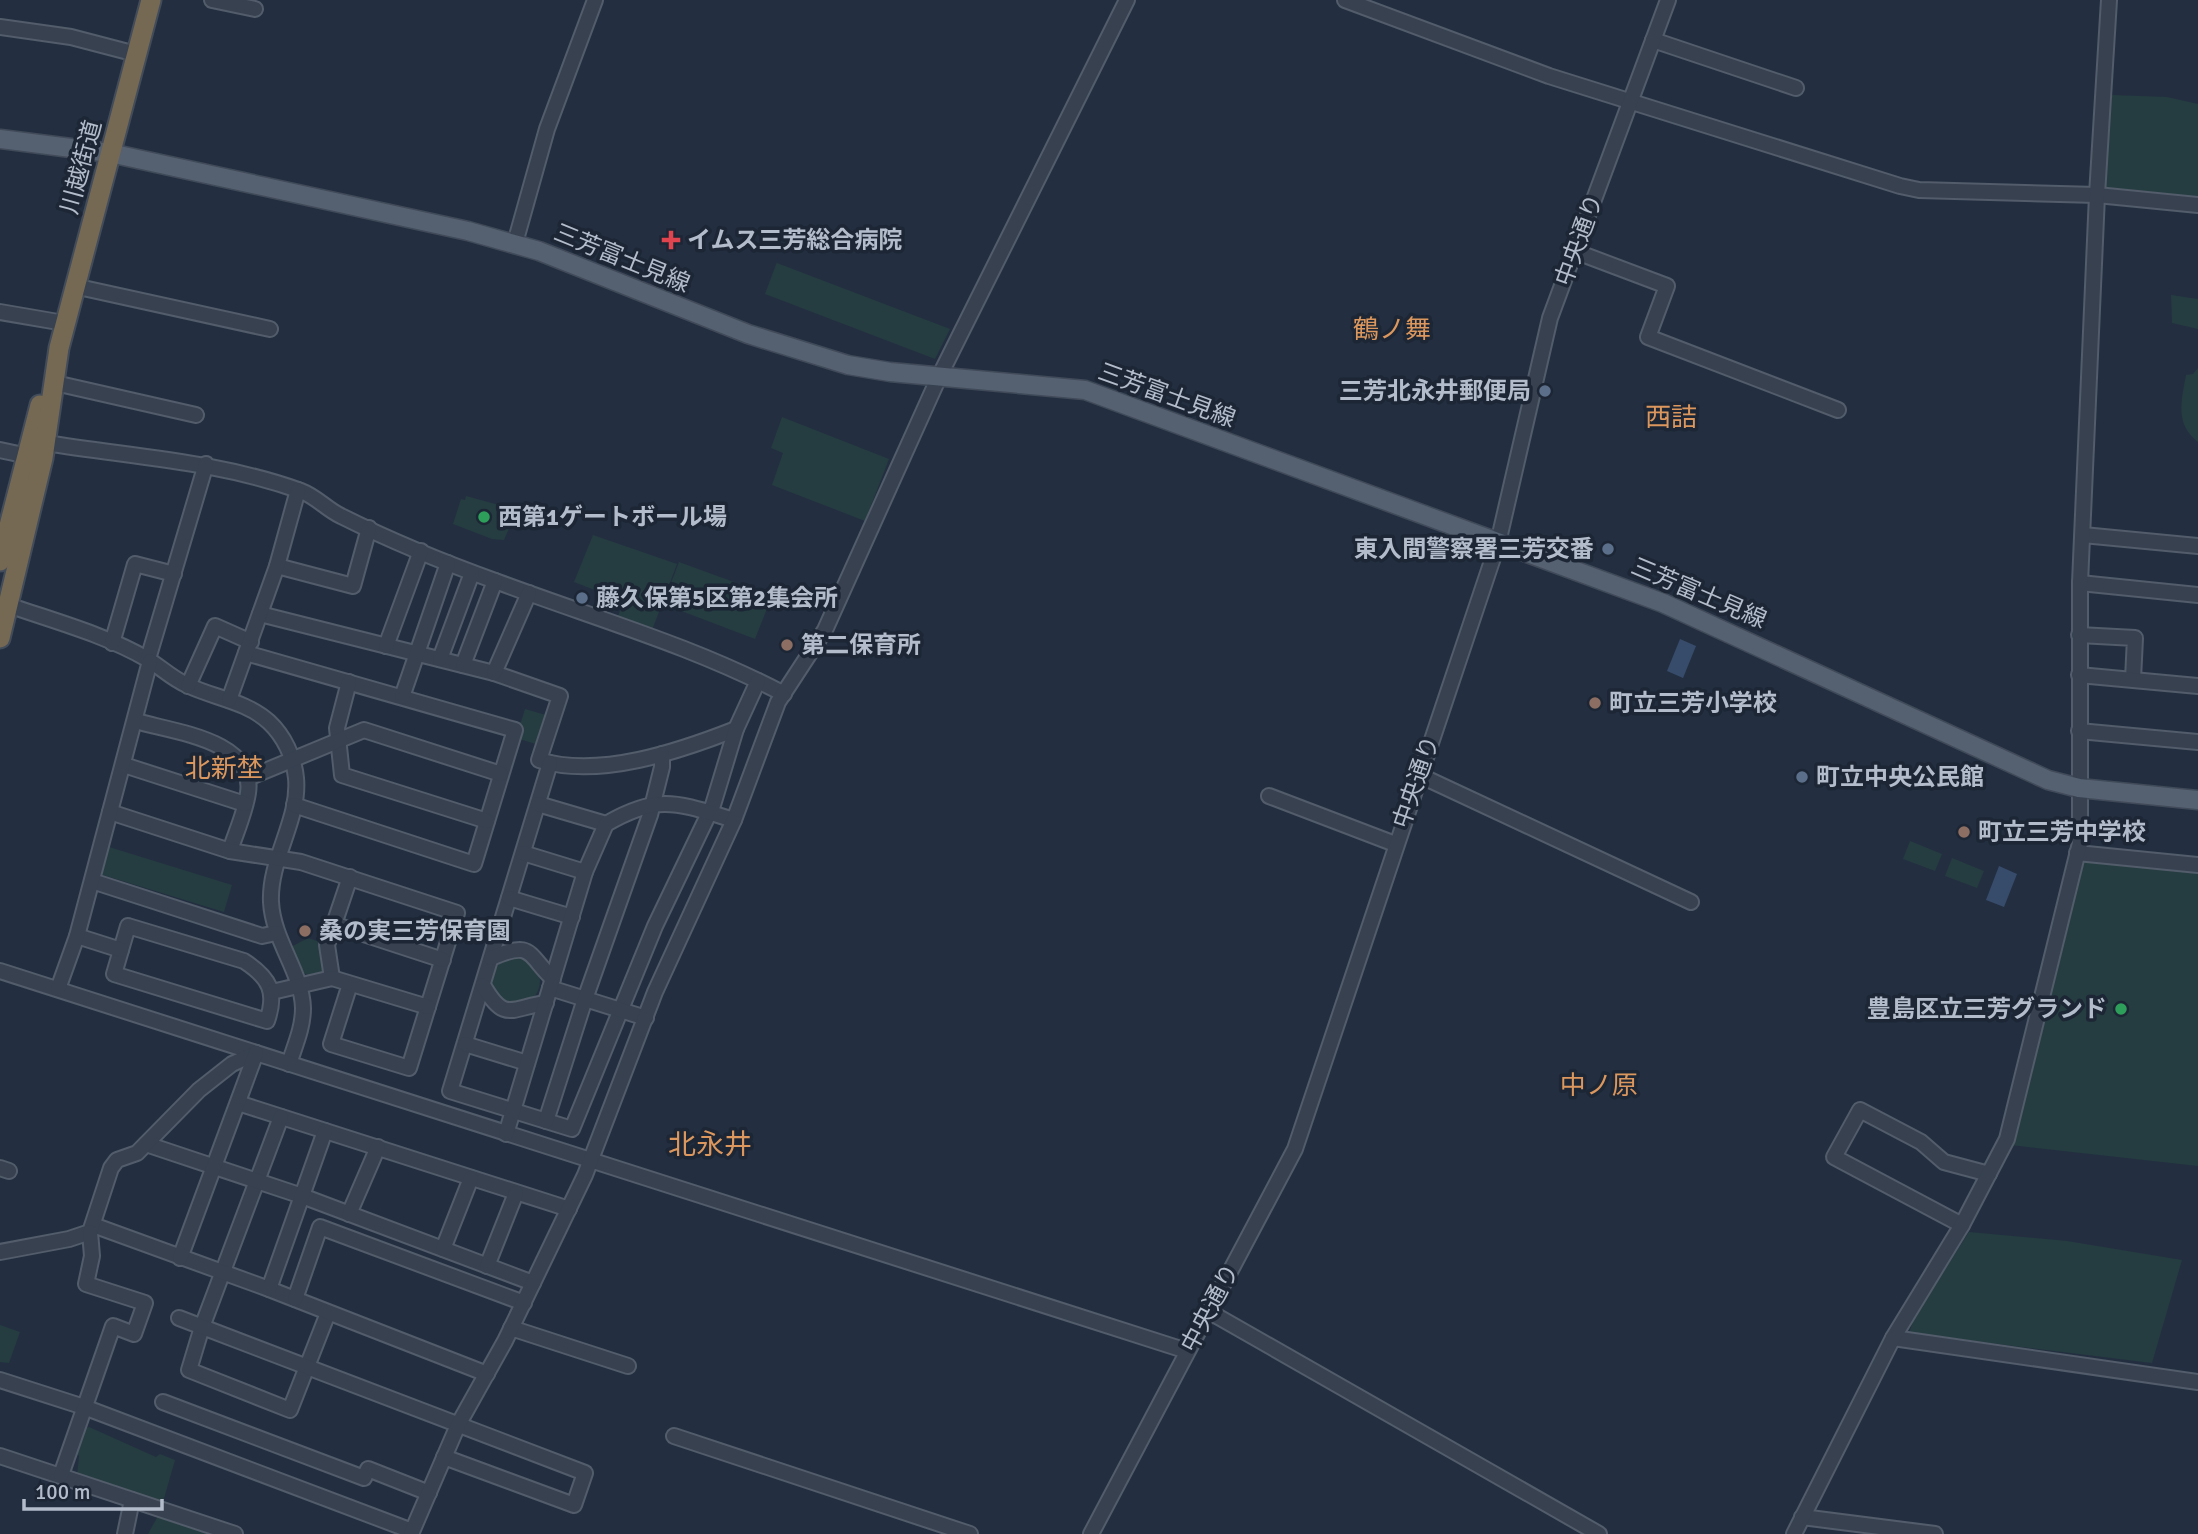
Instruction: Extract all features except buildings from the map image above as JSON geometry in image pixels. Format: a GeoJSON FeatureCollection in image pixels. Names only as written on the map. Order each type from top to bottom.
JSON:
{"type":"FeatureCollection","features":[{"type":"Feature","properties":{"kind":"highway","name":"川越街道"},"geometry":{"type":"LineString","coordinates":[[0,638],[46,443],[64,324],[151,0]]}},
{"type":"Feature","properties":{"kind":"highway","name":"川越街道"},"geometry":{"type":"LineString","coordinates":[[0,561],[49,371],[59,348]]}},
{"type":"Feature","properties":{"kind":"main road","name":"三芳富士見線"},"geometry":{"type":"LineString","coordinates":[[0,139],[110,153],[515,243],[808,354],[880,371],[1085,390],[1663,603],[2042,778],[2079,788],[2198,800]]}},
{"type":"Feature","properties":{"kind":"street"},"geometry":{"type":"LineString","coordinates":[[212,0],[256,9]]}},
{"type":"Feature","properties":{"kind":"street"},"geometry":{"type":"LineString","coordinates":[[515,243],[547,129],[594,0]]}},
{"type":"Feature","properties":{"kind":"street"},"geometry":{"type":"LineString","coordinates":[[0,1380],[84,1407],[412,1532],[458,1425],[524,1303],[569,1209],[670,956],[734,820],[778,702],[825,630],[939,377],[1128,0]]}},
{"type":"Feature","properties":{"kind":"street"},"geometry":{"type":"LineString","coordinates":[[1345,0],[1549,76],[1900,186],[1919,190],[2097,195],[2198,205]]}},
{"type":"Feature","properties":{"kind":"street","name":"中央通り"},"geometry":{"type":"LineString","coordinates":[[1091,1534],[1295,1149],[1498,543],[1550,317],[1668,0]]}},
{"type":"Feature","properties":{"kind":"street"},"geometry":{"type":"LineString","coordinates":[[1794,1534],[1893,1338],[1962,1225],[2007,1139],[2077,853],[2080,583],[2097,195],[2109,0]]}},
{"type":"Feature","properties":{"kind":"street"},"geometry":{"type":"LineString","coordinates":[[0,27],[71,37],[136,54]]}},
{"type":"Feature","properties":{"kind":"street"},"geometry":{"type":"LineString","coordinates":[[1653,40],[1796,88]]}},
{"type":"Feature","properties":{"kind":"street"},"geometry":{"type":"LineString","coordinates":[[1574,251],[1667,286],[1648,337],[1838,410]]}},
{"type":"Feature","properties":{"kind":"street"},"geometry":{"type":"LineString","coordinates":[[74,286],[270,329]]}},
{"type":"Feature","properties":{"kind":"street"},"geometry":{"type":"LineString","coordinates":[[0,312],[17,313],[64,324]]}},
{"type":"Feature","properties":{"kind":"street"},"geometry":{"type":"LineString","coordinates":[[55,383],[196,415]]}},
{"type":"Feature","properties":{"kind":"street"},"geometry":{"type":"LineString","coordinates":[[0,450],[28,456],[46,443],[206,464],[298,490],[315,496],[341,517],[448,563],[664,642],[784,694]]}},
{"type":"Feature","properties":{"kind":"street"},"geometry":{"type":"LineString","coordinates":[[58,989],[77,936],[136,721],[149,660],[206,464]]}},
{"type":"Feature","properties":{"kind":"street"},"geometry":{"type":"LineString","coordinates":[[229,700],[277,566],[298,490]]}},
{"type":"Feature","properties":{"kind":"street"},"geometry":{"type":"LineString","coordinates":[[277,566],[353,586],[357,582],[369,528]]}},
{"type":"Feature","properties":{"kind":"street"},"geometry":{"type":"LineString","coordinates":[[2083,535],[2198,546]]}},
{"type":"Feature","properties":{"kind":"street"},"geometry":{"type":"LineString","coordinates":[[386,646],[421,551]]}},
{"type":"Feature","properties":{"kind":"street"},"geometry":{"type":"LineString","coordinates":[[402,697],[448,563]]}},
{"type":"Feature","properties":{"kind":"street"},"geometry":{"type":"LineString","coordinates":[[111,643],[135,564],[174,574]]}},
{"type":"Feature","properties":{"kind":"street"},"geometry":{"type":"LineString","coordinates":[[440,659],[472,573]]}},
{"type":"Feature","properties":{"kind":"street"},"geometry":{"type":"LineString","coordinates":[[463,665],[495,581]]}},
{"type":"Feature","properties":{"kind":"street"},"geometry":{"type":"LineString","coordinates":[[2080,583],[2198,596]]}},
{"type":"Feature","properties":{"kind":"street"},"geometry":{"type":"LineString","coordinates":[[494,673],[529,593]]}},
{"type":"Feature","properties":{"kind":"street"},"geometry":{"type":"LineString","coordinates":[[9,605],[111,643],[149,660],[188,686],[253,710],[270,723],[284,739],[292,759],[297,787],[294,806],[277,860],[271,898],[276,933],[298,984],[303,1005],[302,1027],[289,1064]]}},
{"type":"Feature","properties":{"kind":"street"},"geometry":{"type":"LineString","coordinates":[[260,614],[494,673],[560,696],[539,760],[550,763],[618,763],[662,754],[736,729]]}},
{"type":"Feature","properties":{"kind":"street"},"geometry":{"type":"LineString","coordinates":[[188,686],[215,626],[248,647],[349,682],[515,730],[474,864],[294,806]]}},
{"type":"Feature","properties":{"kind":"street"},"geometry":{"type":"LineString","coordinates":[[2079,635],[2135,638],[2133,679]]}},
{"type":"Feature","properties":{"kind":"street"},"geometry":{"type":"LineString","coordinates":[[2079,675],[2198,686]]}},
{"type":"Feature","properties":{"kind":"street"},"geometry":{"type":"LineString","coordinates":[[550,763],[450,1091],[572,1129],[655,926],[709,813],[736,729],[758,681]]}},
{"type":"Feature","properties":{"kind":"street"},"geometry":{"type":"LineString","coordinates":[[349,682],[338,718],[342,775],[487,821]]}},
{"type":"Feature","properties":{"kind":"street"},"geometry":{"type":"LineString","coordinates":[[136,721],[232,751],[245,768],[248,778],[245,804],[230,851]]}},
{"type":"Feature","properties":{"kind":"street"},"geometry":{"type":"LineString","coordinates":[[248,778],[363,730],[500,774]]}},
{"type":"Feature","properties":{"kind":"street"},"geometry":{"type":"LineString","coordinates":[[2079,731],[2198,742]]}},
{"type":"Feature","properties":{"kind":"street"},"geometry":{"type":"LineString","coordinates":[[546,1121],[652,803],[662,767],[662,754]]}},
{"type":"Feature","properties":{"kind":"street"},"geometry":{"type":"LineString","coordinates":[[124,765],[245,804]]}},
{"type":"Feature","properties":{"kind":"street"},"geometry":{"type":"LineString","coordinates":[[1419,775],[1691,902]]}},
{"type":"Feature","properties":{"kind":"street"},"geometry":{"type":"LineString","coordinates":[[1269,796],[1395,844]]}},
{"type":"Feature","properties":{"kind":"street"},"geometry":{"type":"LineString","coordinates":[[538,804],[606,824],[652,803],[671,803],[734,820]]}},
{"type":"Feature","properties":{"kind":"street"},"geometry":{"type":"LineString","coordinates":[[110,813],[230,851],[301,862],[457,913],[409,1068],[331,1044],[350,984]]}},
{"type":"Feature","properties":{"kind":"street"},"geometry":{"type":"LineString","coordinates":[[506,1134],[586,872],[606,824]]}},
{"type":"Feature","properties":{"kind":"street"},"geometry":{"type":"LineString","coordinates":[[523,853],[586,872]]}},
{"type":"Feature","properties":{"kind":"street"},"geometry":{"type":"LineString","coordinates":[[2077,853],[2198,865]]}},
{"type":"Feature","properties":{"kind":"street"},"geometry":{"type":"LineString","coordinates":[[332,978],[327,945],[350,877]]}},
{"type":"Feature","properties":{"kind":"street"},"geometry":{"type":"LineString","coordinates":[[92,881],[262,936],[276,933]]}},
{"type":"Feature","properties":{"kind":"street"},"geometry":{"type":"LineString","coordinates":[[509,898],[572,917]]}},
{"type":"Feature","properties":{"kind":"street"},"geometry":{"type":"LineString","coordinates":[[333,924],[443,960]]}},
{"type":"Feature","properties":{"kind":"street"},"geometry":{"type":"LineString","coordinates":[[128,926],[244,961],[254,968],[272,992],[273,1003],[267,1021],[114,974],[121,950],[128,926]]}},
{"type":"Feature","properties":{"kind":"street"},"geometry":{"type":"LineString","coordinates":[[77,936],[121,950]]}},
{"type":"Feature","properties":{"kind":"street"},"geometry":{"type":"LineString","coordinates":[[491,958],[511,950],[528,952],[540,961],[551,983],[585,999],[646,1018]]}},
{"type":"Feature","properties":{"kind":"street"},"geometry":{"type":"LineString","coordinates":[[0,971],[1186,1351]]}},
{"type":"Feature","properties":{"kind":"street"},"geometry":{"type":"LineString","coordinates":[[272,992],[332,978],[428,1007]]}},
{"type":"Feature","properties":{"kind":"street"},"geometry":{"type":"LineString","coordinates":[[483,985],[496,1004],[507,1010],[523,1010],[545,1003]]}},
{"type":"Feature","properties":{"kind":"street"},"geometry":{"type":"LineString","coordinates":[[465,1044],[527,1063]]}},
{"type":"Feature","properties":{"kind":"street"},"geometry":{"type":"LineString","coordinates":[[180,1258],[256,1053]]}},
{"type":"Feature","properties":{"kind":"street"},"geometry":{"type":"LineString","coordinates":[[61,1475],[113,1326],[134,1334],[145,1303],[86,1284],[92,1256],[91,1228],[111,1168],[117,1160],[136,1153],[200,1090],[232,1065],[256,1053]]}},
{"type":"Feature","properties":{"kind":"street"},"geometry":{"type":"LineString","coordinates":[[238,1103],[569,1209]]}},
{"type":"Feature","properties":{"kind":"street"},"geometry":{"type":"LineString","coordinates":[[1962,1225],[1834,1157],[1860,1110],[1921,1142],[1944,1162],[1989,1174]]}},
{"type":"Feature","properties":{"kind":"street"},"geometry":{"type":"LineString","coordinates":[[281,1117],[202,1327],[189,1370],[290,1410],[328,1313]]}},
{"type":"Feature","properties":{"kind":"street"},"geometry":{"type":"LineString","coordinates":[[270,1289],[324,1131]]}},
{"type":"Feature","properties":{"kind":"street"},"geometry":{"type":"LineString","coordinates":[[146,1144],[302,1196],[533,1283]]}},
{"type":"Feature","properties":{"kind":"street"},"geometry":{"type":"LineString","coordinates":[[349,1214],[378,1147]]}},
{"type":"Feature","properties":{"kind":"street"},"geometry":{"type":"LineString","coordinates":[[443,1249],[471,1178]]}},
{"type":"Feature","properties":{"kind":"street"},"geometry":{"type":"LineString","coordinates":[[487,1266],[516,1193]]}},
{"type":"Feature","properties":{"kind":"street"},"geometry":{"type":"LineString","coordinates":[[295,1299],[320,1227],[524,1303]]}},
{"type":"Feature","properties":{"kind":"street"},"geometry":{"type":"LineString","coordinates":[[0,1252],[69,1239],[91,1228],[270,1289],[487,1374]]}},
{"type":"Feature","properties":{"kind":"street"},"geometry":{"type":"LineString","coordinates":[[1208,1311],[1599,1534]]}},
{"type":"Feature","properties":{"kind":"street"},"geometry":{"type":"LineString","coordinates":[[179,1318],[585,1473],[574,1505],[444,1457]]}},
{"type":"Feature","properties":{"kind":"street"},"geometry":{"type":"LineString","coordinates":[[511,1328],[628,1366]]}},
{"type":"Feature","properties":{"kind":"street"},"geometry":{"type":"LineString","coordinates":[[1893,1338],[2198,1382]]}},
{"type":"Feature","properties":{"kind":"street"},"geometry":{"type":"LineString","coordinates":[[163,1402],[364,1478],[368,1469],[429,1493]]}},
{"type":"Feature","properties":{"kind":"street"},"geometry":{"type":"LineString","coordinates":[[674,1436],[970,1534]]}},
{"type":"Feature","properties":{"kind":"street"},"geometry":{"type":"LineString","coordinates":[[0,1456],[235,1534]]}},
{"type":"Feature","properties":{"kind":"street"},"geometry":{"type":"LineString","coordinates":[[125,1534],[132,1500]]}},
{"type":"Feature","properties":{"kind":"street"},"geometry":{"type":"LineString","coordinates":[[1802,1517],[1935,1534]]}},
{"type":"Feature","properties":{"kind":"green space"},"geometry":{"type":"Polygon","coordinates":[[[2112,95],[2167,97],[2198,104],[2198,200],[2125,193],[2105,188],[2104,156],[2112,95]]]}},
{"type":"Feature","properties":{"kind":"green space"},"geometry":{"type":"Polygon","coordinates":[[[777,262],[950,329],[935,359],[765,294],[777,262]]]}},
{"type":"Feature","properties":{"kind":"green space"},"geometry":{"type":"Polygon","coordinates":[[[2171,295],[2198,299],[2198,329],[2172,323],[2171,295]]]}},
{"type":"Feature","properties":{"kind":"green space"},"geometry":{"type":"Polygon","coordinates":[[[2198,368],[2198,442],[2186,428],[2182,412],[2186,375],[2193,374],[2198,368]]]}},
{"type":"Feature","properties":{"kind":"green space"},"geometry":{"type":"Polygon","coordinates":[[[782,417],[889,459],[865,521],[772,485],[783,453],[771,448],[782,417]]]}},
{"type":"Feature","properties":{"kind":"green space","name":"西第1ゲートボール場"},"geometry":{"type":"Polygon","coordinates":[[[466,496],[517,510],[504,540],[492,539],[453,524],[461,499],[465,500],[466,496]]]}},
{"type":"Feature","properties":{"kind":"green space"},"geometry":{"type":"Polygon","coordinates":[[[593,535],[677,564],[651,633],[617,620],[623,601],[574,582],[593,535]]]}},
{"type":"Feature","properties":{"kind":"green space"},"geometry":{"type":"Polygon","coordinates":[[[679,562],[772,596],[755,639],[663,604],[679,562]]]}},
{"type":"Feature","properties":{"kind":"green space"},"geometry":{"type":"Polygon","coordinates":[[[525,709],[546,715],[539,745],[516,738],[525,709]]]}},
{"type":"Feature","properties":{"kind":"green space"},"geometry":{"type":"Polygon","coordinates":[[[1910,841],[1942,854],[1935,871],[1903,859],[1910,841]]]}},
{"type":"Feature","properties":{"kind":"green space"},"geometry":{"type":"Polygon","coordinates":[[[106,846],[232,885],[224,912],[103,875],[99,868],[106,846]]]}},
{"type":"Feature","properties":{"kind":"green space","name":"豊島区立三芳グランド"},"geometry":{"type":"Polygon","coordinates":[[[2086,857],[2198,868],[2198,1166],[2010,1145],[2081,861],[2086,857]]]}},
{"type":"Feature","properties":{"kind":"green space"},"geometry":{"type":"Polygon","coordinates":[[[1952,858],[1984,871],[1977,888],[1945,876],[1952,858]]]}},
{"type":"Feature","properties":{"kind":"green space"},"geometry":{"type":"Polygon","coordinates":[[[308,938],[323,943],[326,967],[322,973],[310,976],[304,973],[291,947],[308,938]]]}},
{"type":"Feature","properties":{"kind":"green space"},"geometry":{"type":"Polygon","coordinates":[[[516,957],[533,964],[540,981],[533,998],[516,1005],[499,998],[492,981],[499,964],[516,957]]]}},
{"type":"Feature","properties":{"kind":"green space"},"geometry":{"type":"Polygon","coordinates":[[[1969,1232],[2067,1241],[2182,1260],[2152,1363],[1909,1333],[1915,1316],[1969,1232]]]}},
{"type":"Feature","properties":{"kind":"green space"},"geometry":{"type":"Polygon","coordinates":[[[0,1325],[20,1332],[9,1363],[0,1362],[0,1325]]]}},
{"type":"Feature","properties":{"kind":"green space"},"geometry":{"type":"Polygon","coordinates":[[[89,1427],[156,1457],[160,1454],[175,1460],[163,1502],[77,1476],[79,1456],[75,1450],[84,1428],[89,1427]]]}},
{"type":"Feature","properties":{"kind":"green space"},"geometry":{"type":"Polygon","coordinates":[[[158,1516],[213,1534],[148,1534],[158,1516]]]}},
{"type":"Feature","properties":{"kind":"water"},"geometry":{"type":"Polygon","coordinates":[[[1680,639],[1696,646],[1683,678],[1667,671],[1680,639]]]}},
{"type":"Feature","properties":{"kind":"water"},"geometry":{"type":"Polygon","coordinates":[[[1999,866],[2017,874],[2004,907],[1986,900],[1999,866]]]}},
{"type":"Feature","properties":{"kind":"place","name":"イムス三芳総合病院"},"geometry":{"type":"Point","coordinates":[671,240]}},
{"type":"Feature","properties":{"kind":"place","name":"三芳北永井郵便局"},"geometry":{"type":"Point","coordinates":[1545,391]}},
{"type":"Feature","properties":{"kind":"place","name":"西第1ゲートボール場"},"geometry":{"type":"Point","coordinates":[484,517]}},
{"type":"Feature","properties":{"kind":"place","name":"東入間警察署三芳交番"},"geometry":{"type":"Point","coordinates":[1608,549]}},
{"type":"Feature","properties":{"kind":"place","name":"藤久保第5区第2集会所"},"geometry":{"type":"Point","coordinates":[582,598]}},
{"type":"Feature","properties":{"kind":"place","name":"第二保育所"},"geometry":{"type":"Point","coordinates":[787,645]}},
{"type":"Feature","properties":{"kind":"place","name":"町立三芳小学校"},"geometry":{"type":"Point","coordinates":[1595,703]}},
{"type":"Feature","properties":{"kind":"place","name":"町立中央公民館"},"geometry":{"type":"Point","coordinates":[1802,777]}},
{"type":"Feature","properties":{"kind":"place","name":"町立三芳中学校"},"geometry":{"type":"Point","coordinates":[1964,832]}},
{"type":"Feature","properties":{"kind":"place","name":"桑の実三芳保育園"},"geometry":{"type":"Point","coordinates":[305,931]}},
{"type":"Feature","properties":{"kind":"place","name":"豊島区立三芳グランド"},"geometry":{"type":"Point","coordinates":[2121,1009]}},
{"type":"Feature","properties":{"kind":"district","name":"鶴ノ舞"},"geometry":{"type":"Point","coordinates":[1392,330]}},
{"type":"Feature","properties":{"kind":"district","name":"西詰"},"geometry":{"type":"Point","coordinates":[1671,418]}},
{"type":"Feature","properties":{"kind":"district","name":"北新埜"},"geometry":{"type":"Point","coordinates":[224,769]}},
{"type":"Feature","properties":{"kind":"district","name":"中ノ原"},"geometry":{"type":"Point","coordinates":[1599,1086]}},
{"type":"Feature","properties":{"kind":"district","name":"北永井"},"geometry":{"type":"Point","coordinates":[710,1145]}}]}
